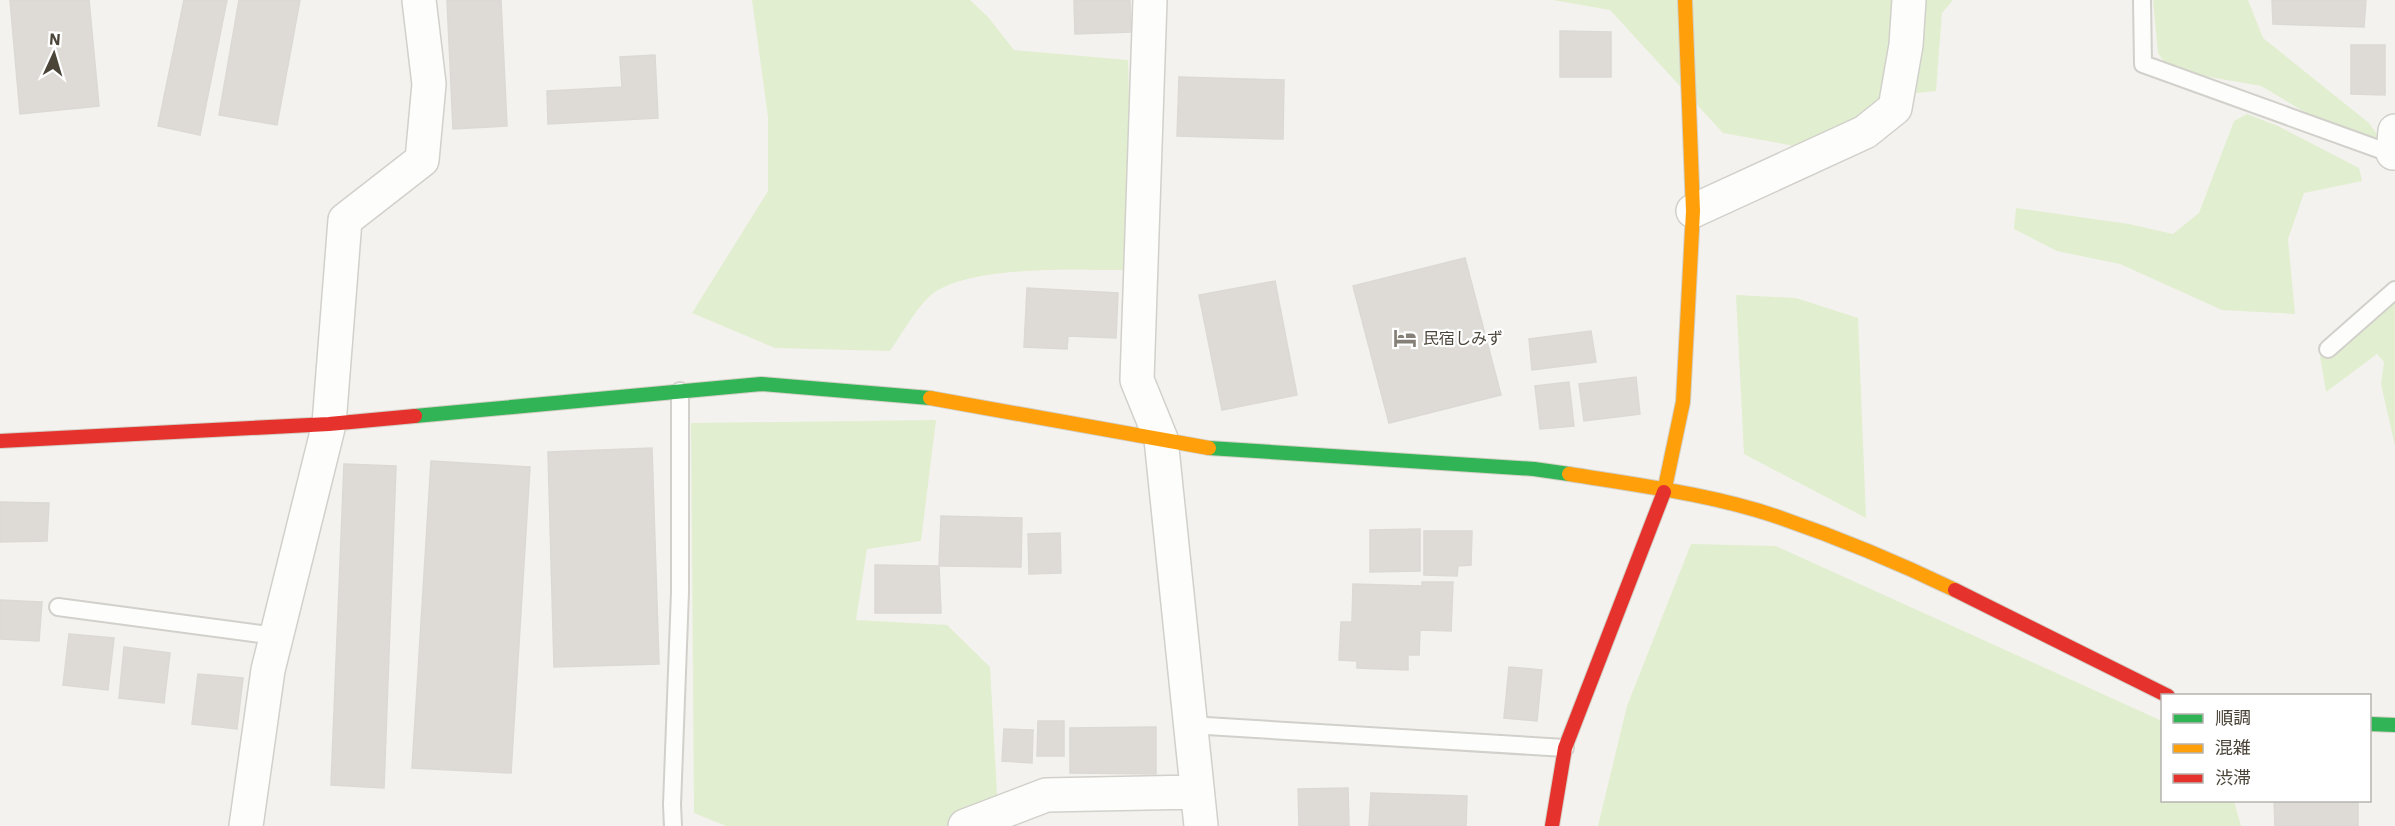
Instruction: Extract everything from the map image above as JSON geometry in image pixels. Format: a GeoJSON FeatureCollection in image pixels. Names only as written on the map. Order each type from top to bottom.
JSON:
{"type":"FeatureCollection","features":[{"type":"Feature","properties":{"kind":"street"},"geometry":{"type":"LineString","coordinates":[[246,826],[268,670],[329,424],[345,220],[422,160],[429,84],[419,0]]}},
{"type":"Feature","properties":{"kind":"street"},"geometry":{"type":"LineString","coordinates":[[1150,0],[1137,380],[1161,439],[1201,826]]}},
{"type":"Feature","properties":{"kind":"street"},"geometry":{"type":"LineString","coordinates":[[1552,826],[1565,748],[1665,489],[1683,402],[1694,211],[1685,0]]}},
{"type":"Feature","properties":{"kind":"street"},"geometry":{"type":"LineString","coordinates":[[1694,211],[1865,132],[1895,108],[1906,45],[1909,0]]}},
{"type":"Feature","properties":{"kind":"street"},"geometry":{"type":"LineString","coordinates":[[0,441],[329,424],[761,384],[913,395],[1208,448],[1534,469],[1665,489],[1779,517],[1922,574],[2164,694]]}},
{"type":"Feature","properties":{"kind":"street"},"geometry":{"type":"LineString","coordinates":[[2371,724],[2395,725]]}},
{"type":"Feature","properties":{"kind":"street"},"geometry":{"type":"LineString","coordinates":[[965,826],[1046,795],[1196,792]]}},
{"type":"Feature","properties":{"kind":"lane"},"geometry":{"type":"LineString","coordinates":[[2142,0],[2143,64],[2394,147]]}},
{"type":"Feature","properties":{"kind":"lane"},"geometry":{"type":"LineString","coordinates":[[2328,350],[2395,290]]}},
{"type":"Feature","properties":{"kind":"lane"},"geometry":{"type":"LineString","coordinates":[[674,826],[672,806],[680,592],[680,392]]}},
{"type":"Feature","properties":{"kind":"lane"},"geometry":{"type":"LineString","coordinates":[[58,607],[276,636]]}},
{"type":"Feature","properties":{"kind":"lane"},"geometry":{"type":"LineString","coordinates":[[1190,724],[1565,748]]}},
{"type":"Feature","properties":{"kind":"green space"},"geometry":{"type":"Polygon","coordinates":[[[752,0],[970,0],[988,17],[1014,50],[1128,60],[1134,270],[1000,273],[949,285],[926,300],[890,351],[775,348],[692,313],[768,191],[768,117],[752,0]]]}},
{"type":"Feature","properties":{"kind":"green space"},"geometry":{"type":"Polygon","coordinates":[[[1553,0],[1897,0],[1883,104],[1806,148],[1723,133],[1610,10],[1553,0]]]}},
{"type":"Feature","properties":{"kind":"green space"},"geometry":{"type":"Polygon","coordinates":[[[1918,0],[1953,0],[1942,13],[1936,91],[1908,94],[1918,0]]]}},
{"type":"Feature","properties":{"kind":"green space"},"geometry":{"type":"Polygon","coordinates":[[[2153,0],[2248,0],[2263,38],[2369,123],[2381,140],[2345,136],[2261,86],[2170,70],[2158,53],[2153,0]]]}},
{"type":"Feature","properties":{"kind":"green space"},"geometry":{"type":"Polygon","coordinates":[[[2247,114],[2278,126],[2359,168],[2362,181],[2304,193],[2288,239],[2295,314],[2222,310],[2120,264],[2057,251],[2014,229],[2016,208],[2129,224],[2173,234],[2199,213],[2234,121],[2247,114]]]}},
{"type":"Feature","properties":{"kind":"green space"},"geometry":{"type":"Polygon","coordinates":[[[2395,293],[2395,446],[2381,384],[2384,362],[2377,354],[2326,392],[2320,356],[2389,303],[2395,293]]]}},
{"type":"Feature","properties":{"kind":"green space"},"geometry":{"type":"Polygon","coordinates":[[[1736,295],[1796,298],[1858,318],[1866,518],[1744,454],[1736,295]]]}},
{"type":"Feature","properties":{"kind":"green space"},"geometry":{"type":"Polygon","coordinates":[[[936,420],[921,541],[867,549],[856,620],[947,625],[990,667],[998,812],[951,826],[726,826],[694,813],[691,423],[936,420]]]}},
{"type":"Feature","properties":{"kind":"green space"},"geometry":{"type":"Polygon","coordinates":[[[1691,544],[1776,546],[2161,721],[2161,802],[2234,802],[2241,826],[1598,826],[1627,706],[1691,544]]]}},
{"type":"Feature","properties":{"kind":"building"},"geometry":{"type":"Polygon","coordinates":[[[10,0],[89,0],[99,106],[20,114],[10,0]]]}},
{"type":"Feature","properties":{"kind":"building"},"geometry":{"type":"Polygon","coordinates":[[[184,0],[227,0],[200,135],[158,126],[184,0]]]}},
{"type":"Feature","properties":{"kind":"building"},"geometry":{"type":"Polygon","coordinates":[[[239,0],[300,0],[277,125],[219,115],[239,0]]]}},
{"type":"Feature","properties":{"kind":"building"},"geometry":{"type":"Polygon","coordinates":[[[447,0],[501,0],[507,126],[453,129],[447,0]]]}},
{"type":"Feature","properties":{"kind":"building"},"geometry":{"type":"Polygon","coordinates":[[[1074,0],[1130,0],[1131,32],[1075,34],[1074,0]]]}},
{"type":"Feature","properties":{"kind":"building"},"geometry":{"type":"Polygon","coordinates":[[[2272,0],[2366,0],[2364,27],[2273,24],[2272,0]]]}},
{"type":"Feature","properties":{"kind":"building"},"geometry":{"type":"Polygon","coordinates":[[[1560,31],[1611,32],[1611,77],[1560,77],[1560,31]]]}},
{"type":"Feature","properties":{"kind":"building"},"geometry":{"type":"Polygon","coordinates":[[[2351,45],[2385,45],[2385,95],[2351,94],[2351,45]]]}},
{"type":"Feature","properties":{"kind":"building"},"geometry":{"type":"Polygon","coordinates":[[[655,55],[658,118],[548,124],[547,91],[622,87],[620,57],[655,55]]]}},
{"type":"Feature","properties":{"kind":"building"},"geometry":{"type":"Polygon","coordinates":[[[1179,77],[1284,80],[1283,139],[1177,136],[1179,77]]]}},
{"type":"Feature","properties":{"kind":"building"},"geometry":{"type":"Polygon","coordinates":[[[1465,258],[1501,395],[1389,423],[1353,286],[1465,258]]]}},
{"type":"Feature","properties":{"kind":"building"},"geometry":{"type":"Polygon","coordinates":[[[1275,281],[1297,395],[1222,410],[1199,295],[1275,281]]]}},
{"type":"Feature","properties":{"kind":"building"},"geometry":{"type":"Polygon","coordinates":[[[1027,288],[1118,293],[1116,338],[1068,336],[1067,349],[1024,347],[1027,288]]]}},
{"type":"Feature","properties":{"kind":"building"},"geometry":{"type":"Polygon","coordinates":[[[1591,331],[1596,362],[1532,370],[1529,339],[1591,331]]]}},
{"type":"Feature","properties":{"kind":"building"},"geometry":{"type":"Polygon","coordinates":[[[1636,377],[1640,414],[1584,421],[1579,384],[1636,377]]]}},
{"type":"Feature","properties":{"kind":"building"},"geometry":{"type":"Polygon","coordinates":[[[1569,382],[1574,426],[1540,429],[1535,386],[1569,382]]]}},
{"type":"Feature","properties":{"kind":"building"},"geometry":{"type":"Polygon","coordinates":[[[652,448],[659,664],[554,667],[548,452],[652,448]]]}},
{"type":"Feature","properties":{"kind":"building"},"geometry":{"type":"Polygon","coordinates":[[[431,461],[530,467],[511,773],[412,768],[431,461]]]}},
{"type":"Feature","properties":{"kind":"building"},"geometry":{"type":"Polygon","coordinates":[[[344,464],[396,466],[384,788],[331,785],[344,464]]]}},
{"type":"Feature","properties":{"kind":"building"},"geometry":{"type":"Polygon","coordinates":[[[0,502],[49,503],[47,541],[0,542],[0,502]]]}},
{"type":"Feature","properties":{"kind":"building"},"geometry":{"type":"Polygon","coordinates":[[[941,516],[1022,518],[1021,567],[939,566],[941,516]]]}},
{"type":"Feature","properties":{"kind":"building"},"geometry":{"type":"Polygon","coordinates":[[[1420,529],[1420,571],[1370,572],[1370,530],[1420,529]]]}},
{"type":"Feature","properties":{"kind":"building"},"geometry":{"type":"Polygon","coordinates":[[[1424,531],[1472,531],[1471,565],[1458,566],[1457,576],[1424,575],[1424,531]]]}},
{"type":"Feature","properties":{"kind":"building"},"geometry":{"type":"Polygon","coordinates":[[[1060,533],[1061,573],[1029,574],[1028,534],[1060,533]]]}},
{"type":"Feature","properties":{"kind":"building"},"geometry":{"type":"Polygon","coordinates":[[[875,565],[939,566],[941,613],[875,613],[875,565]]]}},
{"type":"Feature","properties":{"kind":"building"},"geometry":{"type":"Polygon","coordinates":[[[1422,582],[1453,582],[1451,631],[1420,630],[1419,655],[1408,655],[1408,670],[1357,668],[1357,661],[1339,660],[1341,622],[1352,622],[1353,584],[1422,586],[1422,582]]]}},
{"type":"Feature","properties":{"kind":"building"},"geometry":{"type":"Polygon","coordinates":[[[0,600],[42,602],[39,641],[0,639],[0,600]]]}},
{"type":"Feature","properties":{"kind":"building"},"geometry":{"type":"Polygon","coordinates":[[[69,634],[114,638],[108,690],[63,685],[69,634]]]}},
{"type":"Feature","properties":{"kind":"building"},"geometry":{"type":"Polygon","coordinates":[[[124,647],[170,653],[164,703],[119,698],[124,647]]]}},
{"type":"Feature","properties":{"kind":"building"},"geometry":{"type":"Polygon","coordinates":[[[1509,667],[1542,670],[1537,721],[1504,718],[1509,667]]]}},
{"type":"Feature","properties":{"kind":"building"},"geometry":{"type":"Polygon","coordinates":[[[198,674],[243,678],[237,729],[192,724],[198,674]]]}},
{"type":"Feature","properties":{"kind":"building"},"geometry":{"type":"Polygon","coordinates":[[[1038,721],[1064,721],[1064,756],[1037,756],[1038,721]]]}},
{"type":"Feature","properties":{"kind":"building"},"geometry":{"type":"Polygon","coordinates":[[[1156,727],[1156,774],[1070,773],[1070,728],[1156,727]]]}},
{"type":"Feature","properties":{"kind":"building"},"geometry":{"type":"Polygon","coordinates":[[[1004,729],[1033,730],[1032,763],[1002,761],[1004,729]]]}},
{"type":"Feature","properties":{"kind":"building"},"geometry":{"type":"Polygon","coordinates":[[[1348,788],[1349,826],[1299,826],[1298,789],[1348,788]]]}},
{"type":"Feature","properties":{"kind":"building"},"geometry":{"type":"Polygon","coordinates":[[[1371,793],[1467,796],[1466,826],[1369,826],[1371,793]]]}},
{"type":"Feature","properties":{"kind":"building"},"geometry":{"type":"Polygon","coordinates":[[[2274,802],[2358,802],[2358,826],[2275,826],[2274,802]]]}},
{"type":"Feature","properties":{"kind":"traffic: fast"},"geometry":{"type":"LineString","coordinates":[[415,416],[761,384],[930,398]]}},
{"type":"Feature","properties":{"kind":"traffic: fast"},"geometry":{"type":"LineString","coordinates":[[1209,448],[1534,469],[1569,474]]}},
{"type":"Feature","properties":{"kind":"traffic: fast"},"geometry":{"type":"LineString","coordinates":[[2371,724],[2395,725]]}},
{"type":"Feature","properties":{"kind":"traffic: slow"},"geometry":{"type":"LineString","coordinates":[[1664,492],[1683,402],[1693,211],[1685,0]]}},
{"type":"Feature","properties":{"kind":"traffic: slow"},"geometry":{"type":"LineString","coordinates":[[930,398],[1209,448]]}},
{"type":"Feature","properties":{"kind":"traffic: slow"},"geometry":{"type":"LineString","coordinates":[[1569,474],[1676,492],[1756,510],[1847,542],[1955,590]]}},
{"type":"Feature","properties":{"kind":"traffic: jam"},"geometry":{"type":"LineString","coordinates":[[0,441],[329,424],[415,416]]}},
{"type":"Feature","properties":{"kind":"traffic: jam"},"geometry":{"type":"LineString","coordinates":[[1552,826],[1565,748],[1664,492]]}},
{"type":"Feature","properties":{"kind":"traffic: jam"},"geometry":{"type":"LineString","coordinates":[[1955,590],[2164,694]]}},
{"type":"Feature","properties":{"kind":"place","name":"民宿しみず"},"geometry":{"type":"Point","coordinates":[1405,338]}}]}
